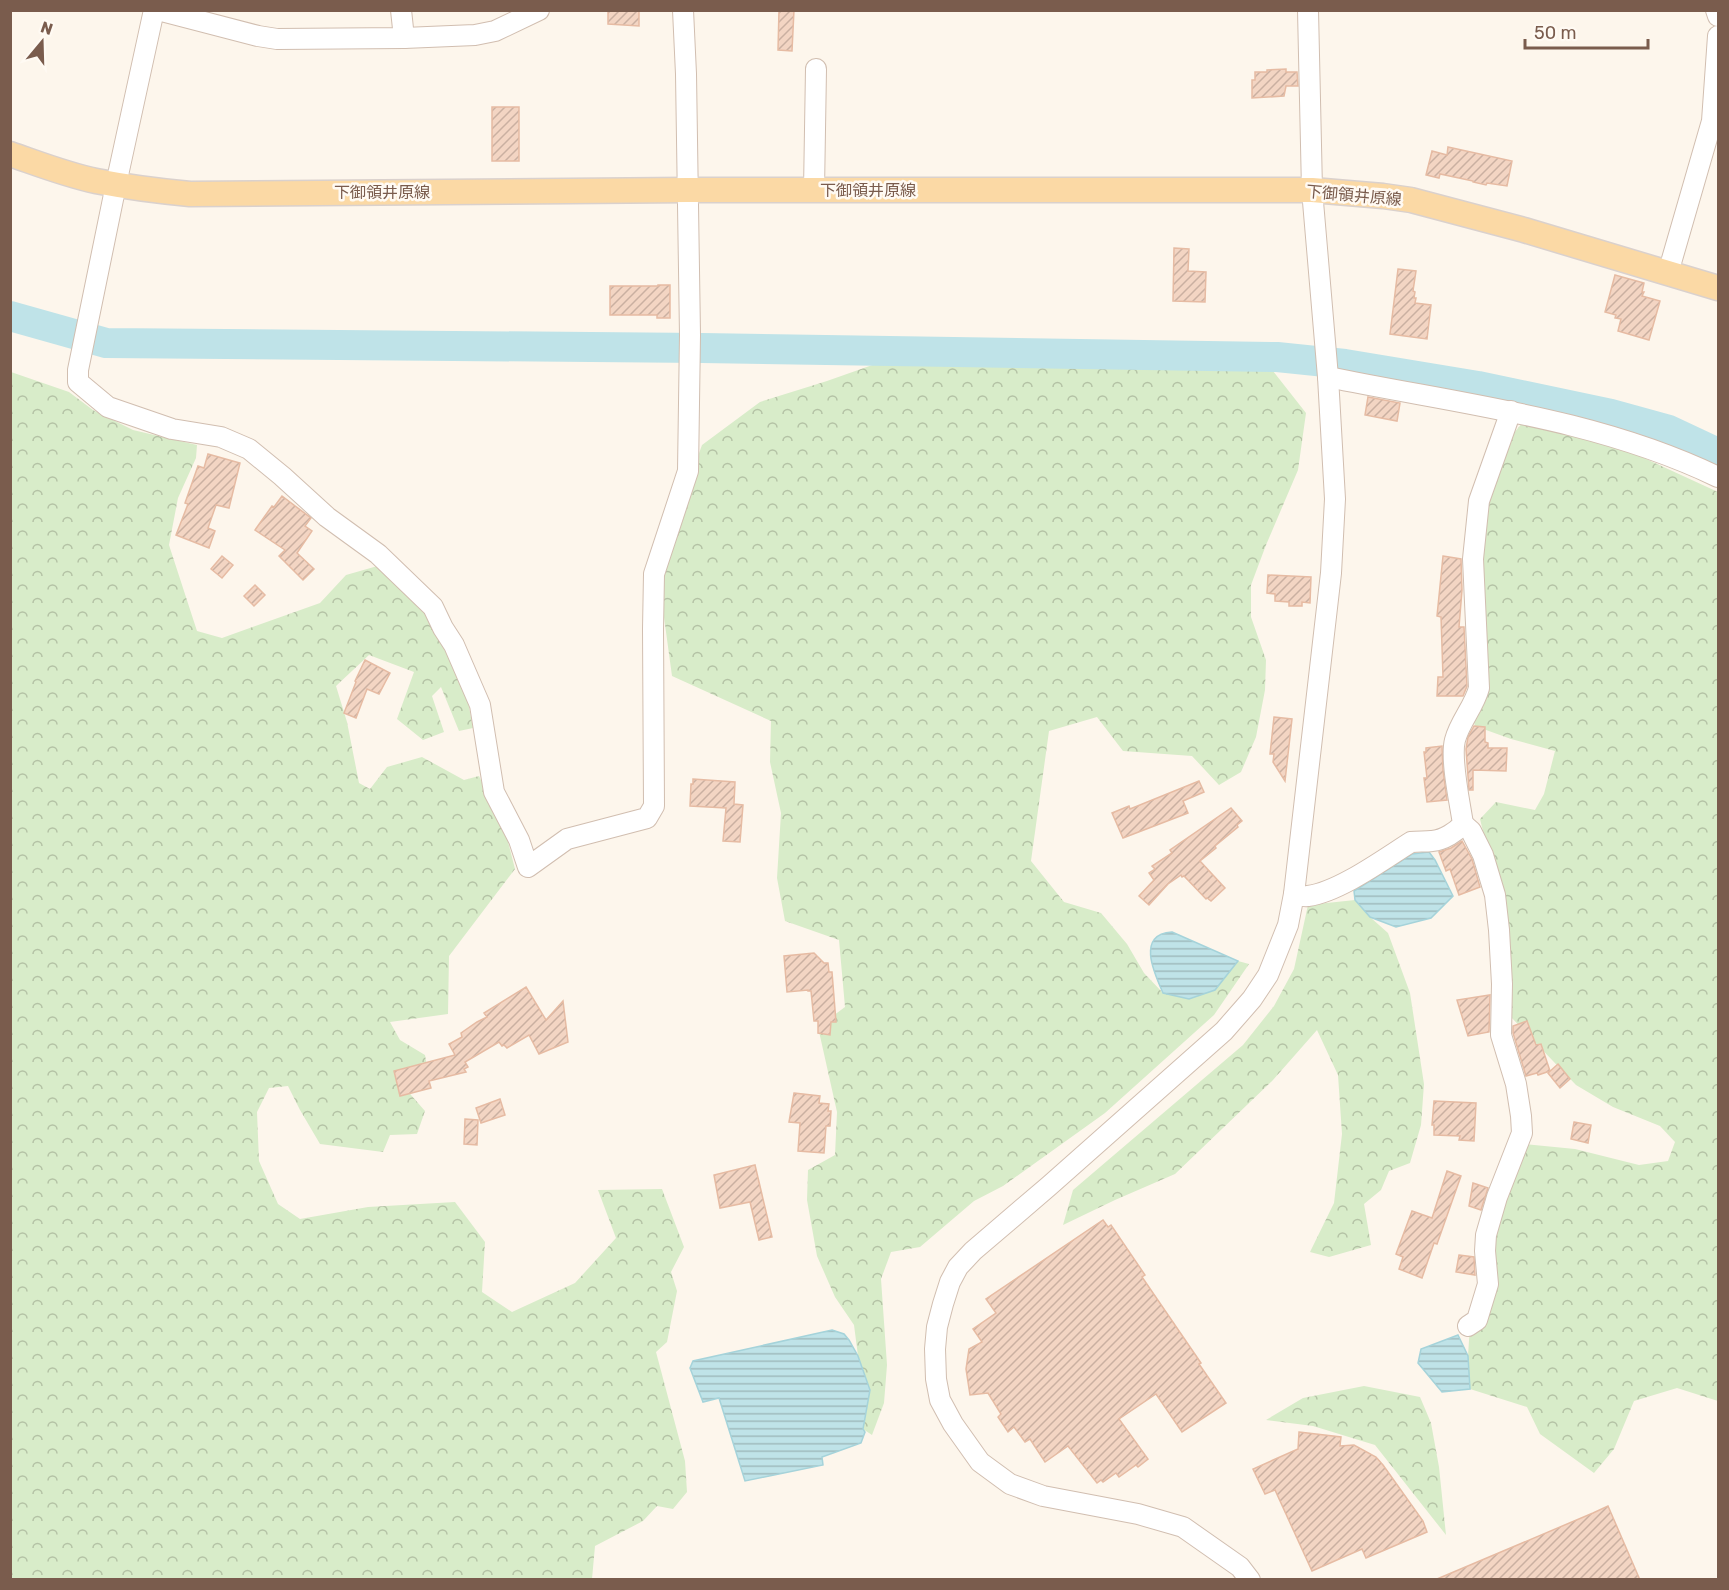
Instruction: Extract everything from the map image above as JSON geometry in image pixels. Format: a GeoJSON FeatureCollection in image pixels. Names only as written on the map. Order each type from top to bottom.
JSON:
{"type":"FeatureCollection","features":[{"type":"Feature","properties":{"kind":"main road","name":"下御領井原線"},"geometry":{"type":"LineString","coordinates":[[10,154],[95,181],[142,190],[190,194],[688,190],[1312,190],[1349,192],[1411,200],[1524,230],[1719,288]]}},
{"type":"Feature","properties":{"kind":"street"},"geometry":{"type":"LineString","coordinates":[[539,10],[495,31],[475,35],[277,39],[258,36],[204,16],[156,10],[116,184],[78,370],[78,382],[108,407],[172,429],[221,437],[249,449],[327,517],[378,554],[432,607],[454,645],[480,705],[494,792],[519,840],[528,867],[567,839],[647,818],[654,806],[654,574],[688,471],[688,190],[683,10]]}},
{"type":"Feature","properties":{"kind":"street"},"geometry":{"type":"LineString","coordinates":[[401,10],[404,38]]}},
{"type":"Feature","properties":{"kind":"street"},"geometry":{"type":"LineString","coordinates":[[1250,1580],[1240,1567],[1183,1527],[1138,1514],[1043,1496],[1010,1484],[980,1462],[953,1424],[940,1400],[934,1349],[943,1304],[958,1267],[973,1251],[1224,1031],[1252,999],[1268,975],[1287,925],[1294,894],[1331,573],[1335,499],[1312,190],[1308,10]]}},
{"type":"Feature","properties":{"kind":"street"},"geometry":{"type":"LineString","coordinates":[[1716,10],[1719,16]]}},
{"type":"Feature","properties":{"kind":"street"},"geometry":{"type":"LineString","coordinates":[[1668,273],[1712,121],[1719,36]]}},
{"type":"Feature","properties":{"kind":"street"},"geometry":{"type":"LineString","coordinates":[[814,190],[816,69]]}},
{"type":"Feature","properties":{"kind":"street"},"geometry":{"type":"LineString","coordinates":[[1327,372],[1511,411],[1634,443],[1719,477]]}},
{"type":"Feature","properties":{"kind":"street"},"geometry":{"type":"LineString","coordinates":[[1468,1326],[1477,1320],[1488,1284],[1486,1235],[1497,1197],[1522,1133],[1516,1084],[1501,1035],[1502,984],[1495,895],[1483,855],[1471,831],[1463,824],[1455,771],[1455,741],[1479,688],[1473,559],[1479,501],[1511,411]]}},
{"type":"Feature","properties":{"kind":"street"},"geometry":{"type":"LineString","coordinates":[[1294,894],[1307,896],[1329,890],[1411,842],[1433,842],[1449,835],[1463,824]]}},
{"type":"Feature","properties":{"kind":"green space"},"geometry":{"type":"Polygon","coordinates":[[[1043,357],[1255,360],[1273,371],[1306,413],[1298,470],[1251,585],[1251,617],[1266,660],[1265,690],[1256,737],[1241,772],[1219,785],[1192,756],[1123,751],[1097,717],[1049,731],[1031,861],[1064,902],[1101,913],[1127,944],[1144,973],[1163,993],[1215,990],[1238,961],[1249,964],[1214,1015],[1105,1113],[1003,1186],[974,1201],[920,1247],[891,1252],[881,1279],[887,1365],[884,1403],[872,1435],[863,1429],[870,1390],[858,1356],[854,1325],[835,1297],[817,1256],[807,1200],[808,1170],[835,1155],[837,1112],[818,1027],[845,1007],[839,940],[785,921],[777,878],[781,813],[770,762],[771,721],[672,676],[663,610],[663,553],[702,445],[760,402],[878,363],[1043,357]]]}},
{"type":"Feature","properties":{"kind":"green space"},"geometry":{"type":"Polygon","coordinates":[[[11,372],[69,392],[93,410],[133,430],[197,445],[196,458],[178,498],[169,545],[197,631],[222,638],[320,603],[346,575],[381,565],[423,603],[465,686],[473,728],[459,731],[441,687],[432,696],[444,732],[423,740],[397,719],[414,672],[369,655],[336,686],[347,722],[359,783],[370,789],[387,767],[422,757],[464,780],[479,776],[506,834],[515,869],[449,956],[448,1014],[390,1022],[400,1040],[425,1055],[429,1078],[404,1083],[425,1111],[417,1134],[390,1135],[383,1152],[320,1144],[288,1086],[269,1088],[257,1112],[259,1161],[278,1204],[300,1219],[368,1207],[455,1202],[485,1242],[482,1292],[512,1312],[575,1283],[616,1238],[598,1190],[662,1189],[684,1247],[671,1272],[677,1291],[667,1342],[656,1352],[685,1461],[687,1492],[673,1509],[657,1506],[643,1521],[595,1546],[592,1579],[11,1580],[11,372]]]}},
{"type":"Feature","properties":{"kind":"green space"},"geometry":{"type":"Polygon","coordinates":[[[1523,422],[1607,441],[1718,492],[1718,1401],[1677,1388],[1634,1401],[1614,1449],[1594,1473],[1540,1434],[1527,1407],[1470,1389],[1468,1356],[1470,1325],[1494,1232],[1523,1144],[1575,1149],[1639,1165],[1668,1161],[1675,1142],[1660,1126],[1613,1107],[1576,1085],[1509,1015],[1497,888],[1480,819],[1496,802],[1535,810],[1544,794],[1555,751],[1475,726],[1472,715],[1483,512],[1504,445],[1523,422]]]}},
{"type":"Feature","properties":{"kind":"green space"},"geometry":{"type":"Polygon","coordinates":[[[1355,900],[1388,933],[1410,993],[1424,1084],[1421,1125],[1410,1163],[1389,1171],[1381,1190],[1364,1204],[1371,1245],[1329,1257],[1310,1252],[1334,1203],[1342,1134],[1338,1075],[1317,1030],[1273,1080],[1175,1174],[1063,1225],[1073,1190],[1243,1045],[1274,1006],[1294,969],[1308,905],[1355,900]]]}},
{"type":"Feature","properties":{"kind":"green space"},"geometry":{"type":"Polygon","coordinates":[[[1364,1386],[1420,1397],[1431,1423],[1439,1467],[1446,1535],[1375,1445],[1313,1426],[1266,1420],[1303,1398],[1364,1386]]]}},
{"type":"Feature","properties":{"kind":"water"},"geometry":{"type":"Polygon","coordinates":[[[1429,852],[1453,896],[1431,918],[1396,927],[1370,917],[1355,900],[1354,891],[1412,854],[1429,852]]]}},
{"type":"Feature","properties":{"kind":"water"},"geometry":{"type":"Polygon","coordinates":[[[1172,932],[1238,961],[1215,990],[1189,999],[1163,993],[1152,965],[1151,947],[1154,940],[1161,934],[1172,932]]]}},
{"type":"Feature","properties":{"kind":"water"},"geometry":{"type":"Polygon","coordinates":[[[832,1330],[844,1334],[849,1340],[858,1356],[870,1390],[863,1429],[865,1432],[861,1443],[822,1457],[823,1465],[745,1481],[719,1398],[703,1402],[690,1368],[693,1361],[832,1330]]]}},
{"type":"Feature","properties":{"kind":"water"},"geometry":{"type":"Polygon","coordinates":[[[1458,1335],[1468,1356],[1470,1389],[1442,1392],[1418,1363],[1421,1349],[1458,1335]]]}},
{"type":"Feature","properties":{"kind":"building"},"geometry":{"type":"Polygon","coordinates":[[[608,10],[639,10],[639,26],[608,24],[608,10]]]}},
{"type":"Feature","properties":{"kind":"building"},"geometry":{"type":"Polygon","coordinates":[[[779,10],[794,10],[792,51],[778,50],[779,10]]]}},
{"type":"Feature","properties":{"kind":"building"},"geometry":{"type":"Polygon","coordinates":[[[1286,69],[1286,72],[1297,72],[1298,86],[1286,86],[1284,96],[1252,98],[1252,80],[1255,80],[1255,72],[1286,69]]]}},
{"type":"Feature","properties":{"kind":"building"},"geometry":{"type":"Polygon","coordinates":[[[492,107],[519,107],[519,161],[492,161],[492,107]]]}},
{"type":"Feature","properties":{"kind":"building"},"geometry":{"type":"Polygon","coordinates":[[[1448,147],[1512,161],[1507,186],[1487,183],[1486,185],[1440,174],[1439,178],[1426,175],[1432,151],[1447,155],[1448,147]]]}},
{"type":"Feature","properties":{"kind":"building"},"geometry":{"type":"Polygon","coordinates":[[[1174,248],[1189,249],[1188,271],[1206,272],[1205,302],[1173,301],[1174,248]]]}},
{"type":"Feature","properties":{"kind":"building"},"geometry":{"type":"Polygon","coordinates":[[[1398,269],[1416,271],[1413,291],[1415,292],[1414,298],[1416,298],[1415,303],[1431,305],[1427,339],[1390,334],[1398,269]]]}},
{"type":"Feature","properties":{"kind":"building"},"geometry":{"type":"Polygon","coordinates":[[[1615,275],[1644,283],[1642,296],[1660,301],[1649,340],[1618,331],[1621,319],[1605,312],[1615,275]]]}},
{"type":"Feature","properties":{"kind":"building"},"geometry":{"type":"Polygon","coordinates":[[[670,285],[670,318],[657,318],[657,315],[610,315],[610,286],[670,285]]]}},
{"type":"Feature","properties":{"kind":"building"},"geometry":{"type":"Polygon","coordinates":[[[1368,397],[1400,403],[1397,421],[1365,415],[1368,397]]]}},
{"type":"Feature","properties":{"kind":"building"},"geometry":{"type":"Polygon","coordinates":[[[208,454],[240,463],[229,508],[216,505],[208,528],[215,531],[209,548],[176,535],[188,504],[185,503],[198,466],[204,468],[208,454]]]}},
{"type":"Feature","properties":{"kind":"building"},"geometry":{"type":"Polygon","coordinates":[[[282,496],[311,518],[305,526],[312,531],[297,553],[314,569],[303,580],[279,556],[285,550],[255,530],[282,496]]]}},
{"type":"Feature","properties":{"kind":"building"},"geometry":{"type":"Polygon","coordinates":[[[222,556],[233,565],[222,578],[211,569],[222,556]]]}},
{"type":"Feature","properties":{"kind":"building"},"geometry":{"type":"Polygon","coordinates":[[[1443,556],[1461,559],[1462,590],[1459,627],[1464,627],[1467,686],[1463,696],[1437,696],[1438,677],[1443,677],[1441,617],[1437,616],[1443,556]]]}},
{"type":"Feature","properties":{"kind":"building"},"geometry":{"type":"Polygon","coordinates":[[[1268,575],[1311,577],[1310,603],[1302,602],[1302,606],[1289,606],[1289,602],[1275,601],[1275,594],[1267,593],[1268,575]]]}},
{"type":"Feature","properties":{"kind":"building"},"geometry":{"type":"Polygon","coordinates":[[[255,585],[265,595],[254,606],[244,596],[255,585]]]}},
{"type":"Feature","properties":{"kind":"building"},"geometry":{"type":"Polygon","coordinates":[[[365,660],[390,673],[379,694],[367,689],[356,718],[344,713],[365,660]]]}},
{"type":"Feature","properties":{"kind":"building"},"geometry":{"type":"Polygon","coordinates":[[[1274,717],[1292,719],[1285,781],[1273,762],[1274,754],[1270,754],[1274,717]]]}},
{"type":"Feature","properties":{"kind":"building"},"geometry":{"type":"Polygon","coordinates":[[[1474,726],[1485,727],[1485,742],[1488,743],[1488,748],[1507,748],[1506,771],[1473,770],[1473,790],[1469,790],[1466,749],[1468,737],[1474,726]]]}},
{"type":"Feature","properties":{"kind":"building"},"geometry":{"type":"Polygon","coordinates":[[[1442,746],[1447,800],[1427,802],[1424,752],[1426,748],[1442,746]]]}},
{"type":"Feature","properties":{"kind":"building"},"geometry":{"type":"Polygon","coordinates":[[[693,779],[735,782],[734,804],[743,805],[740,842],[723,841],[726,808],[690,806],[693,779]]]}},
{"type":"Feature","properties":{"kind":"building"},"geometry":{"type":"Polygon","coordinates":[[[1199,781],[1204,792],[1183,801],[1188,813],[1123,838],[1112,813],[1129,806],[1130,809],[1199,781]]]}},
{"type":"Feature","properties":{"kind":"building"},"geometry":{"type":"Polygon","coordinates":[[[1231,808],[1242,821],[1200,861],[1225,888],[1211,901],[1181,875],[1168,884],[1149,905],[1139,896],[1154,880],[1149,873],[1155,869],[1152,866],[1172,853],[1170,850],[1231,808]]]}},
{"type":"Feature","properties":{"kind":"building"},"geometry":{"type":"Polygon","coordinates":[[[1462,841],[1472,859],[1480,887],[1459,895],[1450,869],[1446,871],[1439,852],[1462,841]]]}},
{"type":"Feature","properties":{"kind":"building"},"geometry":{"type":"Polygon","coordinates":[[[814,953],[824,963],[828,963],[829,972],[832,972],[836,1022],[831,1022],[830,1035],[818,1033],[818,1021],[814,1021],[811,991],[787,992],[784,956],[814,953]]]}},
{"type":"Feature","properties":{"kind":"building"},"geometry":{"type":"Polygon","coordinates":[[[526,987],[546,1020],[563,1001],[568,1042],[539,1054],[529,1035],[507,1048],[499,1042],[465,1062],[468,1067],[464,1069],[466,1072],[429,1081],[431,1088],[400,1096],[394,1071],[455,1055],[449,1044],[462,1037],[461,1033],[487,1017],[484,1013],[526,987]]]}},
{"type":"Feature","properties":{"kind":"building"},"geometry":{"type":"Polygon","coordinates":[[[1490,995],[1489,1032],[1468,1036],[1457,1000],[1490,995]]]}},
{"type":"Feature","properties":{"kind":"building"},"geometry":{"type":"Polygon","coordinates":[[[1527,1021],[1536,1045],[1541,1044],[1550,1071],[1538,1075],[1537,1073],[1526,1076],[1513,1033],[1513,1026],[1527,1021]]]}},
{"type":"Feature","properties":{"kind":"building"},"geometry":{"type":"Polygon","coordinates":[[[1558,1064],[1570,1079],[1560,1088],[1548,1073],[1558,1064]]]}},
{"type":"Feature","properties":{"kind":"building"},"geometry":{"type":"Polygon","coordinates":[[[794,1093],[820,1096],[819,1103],[829,1104],[830,1126],[826,1126],[824,1153],[798,1151],[800,1123],[789,1122],[794,1093]]]}},
{"type":"Feature","properties":{"kind":"building"},"geometry":{"type":"Polygon","coordinates":[[[500,1099],[505,1115],[481,1123],[476,1108],[500,1099]]]}},
{"type":"Feature","properties":{"kind":"building"},"geometry":{"type":"Polygon","coordinates":[[[1434,1101],[1476,1103],[1474,1141],[1459,1140],[1460,1136],[1434,1135],[1434,1125],[1432,1125],[1434,1101]]]}},
{"type":"Feature","properties":{"kind":"building"},"geometry":{"type":"Polygon","coordinates":[[[465,1119],[478,1120],[477,1145],[464,1144],[465,1119]]]}},
{"type":"Feature","properties":{"kind":"building"},"geometry":{"type":"Polygon","coordinates":[[[1574,1122],[1591,1125],[1588,1143],[1571,1139],[1574,1122]]]}},
{"type":"Feature","properties":{"kind":"building"},"geometry":{"type":"Polygon","coordinates":[[[755,1165],[772,1237],[759,1240],[750,1202],[720,1208],[714,1175],[755,1165]]]}},
{"type":"Feature","properties":{"kind":"building"},"geometry":{"type":"Polygon","coordinates":[[[1447,1171],[1461,1176],[1437,1244],[1434,1243],[1422,1278],[1399,1269],[1403,1257],[1396,1254],[1412,1211],[1432,1218],[1447,1171]]]}},
{"type":"Feature","properties":{"kind":"building"},"geometry":{"type":"Polygon","coordinates":[[[1473,1183],[1488,1188],[1481,1210],[1469,1206],[1473,1183]]]}},
{"type":"Feature","properties":{"kind":"building"},"geometry":{"type":"Polygon","coordinates":[[[1103,1220],[1108,1227],[1111,1225],[1145,1275],[1142,1277],[1226,1403],[1182,1432],[1156,1394],[1119,1419],[1148,1459],[1119,1477],[1116,1473],[1103,1482],[1101,1480],[1097,1483],[1068,1446],[1045,1462],[1030,1439],[1025,1442],[1014,1427],[1008,1432],[998,1417],[1001,1414],[988,1393],[970,1395],[966,1369],[969,1349],[982,1342],[973,1329],[996,1313],[986,1299],[1103,1220]]]}},
{"type":"Feature","properties":{"kind":"building"},"geometry":{"type":"Polygon","coordinates":[[[1459,1255],[1474,1257],[1475,1275],[1456,1272],[1459,1255]]]}},
{"type":"Feature","properties":{"kind":"building"},"geometry":{"type":"Polygon","coordinates":[[[1299,1432],[1341,1437],[1340,1446],[1354,1445],[1376,1457],[1423,1521],[1427,1532],[1366,1558],[1362,1549],[1312,1571],[1275,1490],[1265,1494],[1253,1469],[1298,1449],[1299,1432]]]}},
{"type":"Feature","properties":{"kind":"building"},"geometry":{"type":"Polygon","coordinates":[[[1608,1506],[1640,1580],[1437,1579],[1593,1513],[1608,1506]]]}},
{"type":"Feature","properties":{"kind":"waterway"},"geometry":{"type":"LineString","coordinates":[[10,316],[106,343],[702,348],[1277,357],[1345,364],[1478,386],[1611,414],[1669,430],[1718,453]]}}]}
